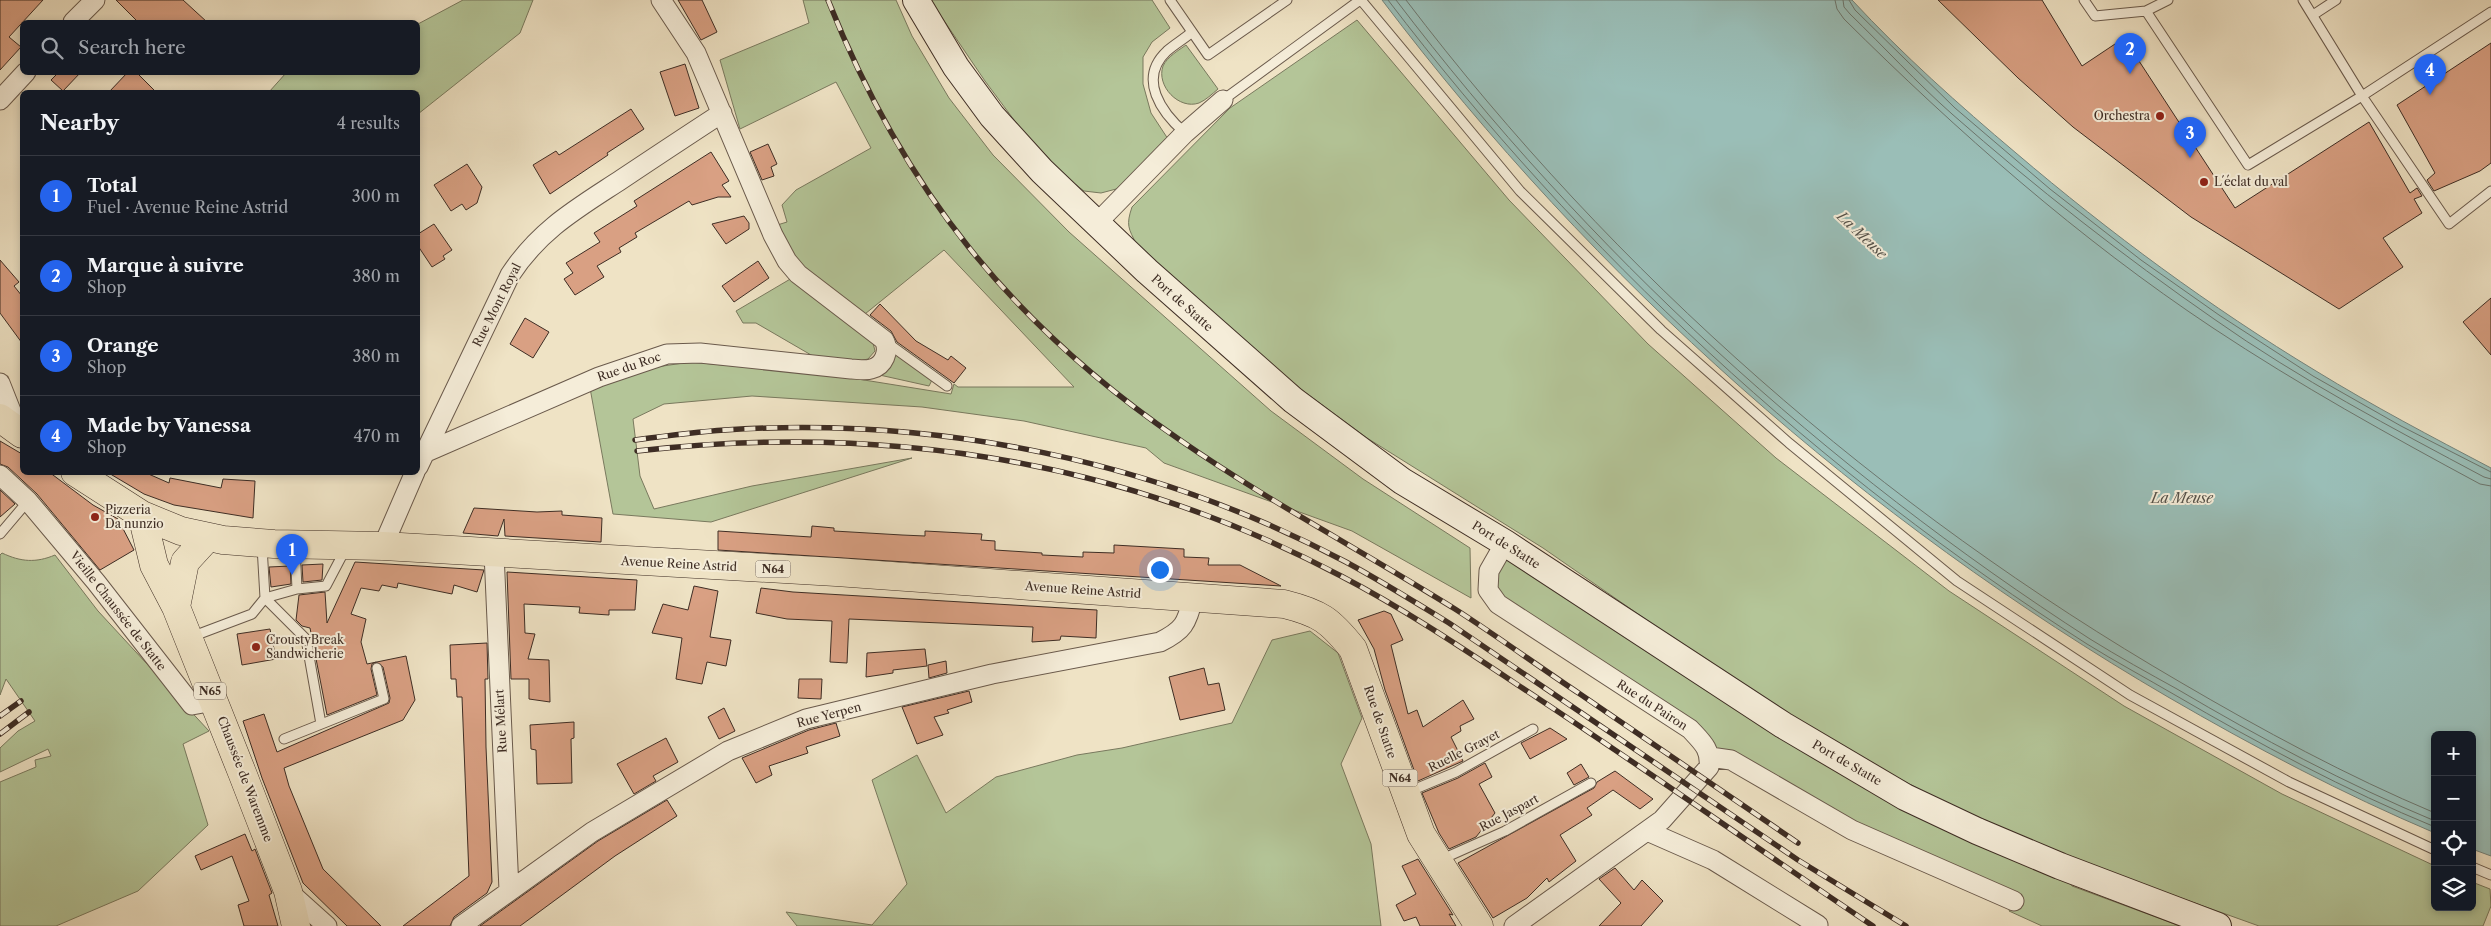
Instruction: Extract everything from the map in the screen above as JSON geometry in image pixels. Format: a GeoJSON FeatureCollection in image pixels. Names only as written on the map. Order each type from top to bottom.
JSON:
{"type":"FeatureCollection","features":[{"type":"Feature","properties":{"kind":"main road","name":"N64"},"geometry":{"type":"LineString","coordinates":[[80,475],[142,515]]}},
{"type":"Feature","properties":{"kind":"main road","name":"Avenue Reine Astrid"},"geometry":{"type":"LineString","coordinates":[[142,515],[207,538],[295,545],[383,546],[836,572],[1284,604],[1310,611],[1334,625]]}},
{"type":"Feature","properties":{"kind":"main road","name":"Chaussée de Waremme"},"geometry":{"type":"LineString","coordinates":[[142,515],[154,565],[176,607],[214,701],[288,891],[296,926]]}},
{"type":"Feature","properties":{"kind":"main road"},"geometry":{"type":"LineString","coordinates":[[176,607],[184,562],[207,538]]}},
{"type":"Feature","properties":{"kind":"main road","name":"Rue de Statte"},"geometry":{"type":"LineString","coordinates":[[1334,625],[1353,648],[1421,834],[1479,926]]}},
{"type":"Feature","properties":{"kind":"street"},"geometry":{"type":"LineString","coordinates":[[75,20],[95,0]]}},
{"type":"Feature","properties":{"kind":"street"},"geometry":{"type":"LineString","coordinates":[[661,0],[696,53],[773,236],[787,261],[813,288],[884,340]]}},
{"type":"Feature","properties":{"kind":"street","name":"Port de Statte"},"geometry":{"type":"LineString","coordinates":[[916,0],[956,67],[992,116],[1042,171],[1096,224],[1293,400],[1402,481],[1504,543],[1783,725],[1905,797],[1977,831],[2060,866],[2218,926]]}},
{"type":"Feature","properties":{"kind":"street"},"geometry":{"type":"LineString","coordinates":[[0,100],[23,75]]}},
{"type":"Feature","properties":{"kind":"street"},"geometry":{"type":"LineString","coordinates":[[1096,224],[1185,133],[1223,100]]}},
{"type":"Feature","properties":{"kind":"street","name":"Rue Mont Royal"},"geometry":{"type":"LineString","coordinates":[[421,460],[510,275],[525,252],[546,231],[570,214],[722,113]]}},
{"type":"Feature","properties":{"kind":"street","name":"Rue du Roc"},"geometry":{"type":"LineString","coordinates":[[421,460],[599,377],[668,354],[700,353],[851,369],[872,369],[882,363],[887,354],[887,346],[884,340]]}},
{"type":"Feature","properties":{"kind":"street"},"geometry":{"type":"LineString","coordinates":[[0,383],[14,428]]}},
{"type":"Feature","properties":{"kind":"street","name":"Vieille Chaussée de Statte"},"geometry":{"type":"LineString","coordinates":[[0,475],[28,501],[96,582],[192,705],[214,701]]}},
{"type":"Feature","properties":{"kind":"street"},"geometry":{"type":"LineString","coordinates":[[383,546],[414,475]]}},
{"type":"Feature","properties":{"kind":"street","name":"Rue du Pairon"},"geometry":{"type":"LineString","coordinates":[[1504,543],[1489,571],[1488,590],[1498,604],[1690,729],[1707,748],[1710,757]]}},
{"type":"Feature","properties":{"kind":"street","name":"Rue Mélart"},"geometry":{"type":"LineString","coordinates":[[494,553],[509,890]]}},
{"type":"Feature","properties":{"kind":"street","name":"Rue Yerpen"},"geometry":{"type":"LineString","coordinates":[[461,926],[592,832],[728,751],[806,719],[992,674],[1160,642],[1176,634],[1186,624],[1193,599]]}},
{"type":"Feature","properties":{"kind":"street"},"geometry":{"type":"LineString","coordinates":[[1514,926],[1662,820],[1709,767],[1710,757],[1731,760],[1852,830],[2014,901]]}},
{"type":"Feature","properties":{"kind":"street"},"geometry":{"type":"LineString","coordinates":[[1647,832],[1713,860],[1818,925]]}},
{"type":"Feature","properties":{"kind":"street"},"geometry":{"type":"LineString","coordinates":[[288,891],[327,926]]}},
{"type":"Feature","properties":{"kind":"lane"},"geometry":{"type":"LineString","coordinates":[[1170,0],[1208,55],[1287,0]]}},
{"type":"Feature","properties":{"kind":"lane"},"geometry":{"type":"LineString","coordinates":[[1223,100],[1360,0],[1520,191],[1661,330],[1789,443],[1957,581],[2130,695],[2289,782],[2431,848]]}},
{"type":"Feature","properties":{"kind":"lane"},"geometry":{"type":"LineString","coordinates":[[2084,0],[2095,16],[2146,11],[2168,0]]}},
{"type":"Feature","properties":{"kind":"lane"},"geometry":{"type":"LineString","coordinates":[[2304,0],[2362,96],[2449,224],[2491,191]]}},
{"type":"Feature","properties":{"kind":"lane"},"geometry":{"type":"LineString","coordinates":[[2313,15],[2336,0]]}},
{"type":"Feature","properties":{"kind":"lane"},"geometry":{"type":"LineString","coordinates":[[2146,11],[2248,165],[2362,96],[2491,12]]}},
{"type":"Feature","properties":{"kind":"lane"},"geometry":{"type":"LineString","coordinates":[[1185,133],[1169,119],[1158,104],[1154,86],[1155,68],[1166,52],[1192,32]]}},
{"type":"Feature","properties":{"kind":"lane"},"geometry":{"type":"LineString","coordinates":[[884,340],[948,386]]}},
{"type":"Feature","properties":{"kind":"lane"},"geometry":{"type":"LineString","coordinates":[[0,534],[28,501]]}},
{"type":"Feature","properties":{"kind":"lane"},"geometry":{"type":"LineString","coordinates":[[262,543],[265,598],[306,639],[321,724]]}},
{"type":"Feature","properties":{"kind":"lane"},"geometry":{"type":"LineString","coordinates":[[295,545],[297,589]]}},
{"type":"Feature","properties":{"kind":"lane"},"geometry":{"type":"LineString","coordinates":[[188,638],[252,614],[265,598],[297,589],[326,586],[347,546]]}},
{"type":"Feature","properties":{"kind":"lane"},"geometry":{"type":"LineString","coordinates":[[284,739],[384,699],[377,668]]}},
{"type":"Feature","properties":{"kind":"lane","name":"Ruelle Grayet"},"geometry":{"type":"LineString","coordinates":[[1406,793],[1456,772],[1533,729]]}},
{"type":"Feature","properties":{"kind":"lane","name":"Rue Jaspart"},"geometry":{"type":"LineString","coordinates":[[1438,861],[1505,831],[1590,783]]}},
{"type":"Feature","properties":{"kind":"lane"},"geometry":{"type":"LineString","coordinates":[[2476,869],[2491,875]]}},
{"type":"Feature","properties":{"kind":"green space"},"geometry":{"type":"Polygon","coordinates":[[[463,0],[533,0],[520,33],[420,112],[420,90],[271,90],[284,75],[420,75],[420,23],[463,0]]]}},
{"type":"Feature","properties":{"kind":"green space"},"geometry":{"type":"Polygon","coordinates":[[[803,0],[896,0],[912,36],[949,98],[993,155],[1069,232],[1271,411],[1363,479],[1470,548],[1471,598],[1352,531],[1164,463],[1146,448],[1024,421],[922,407],[752,396],[664,404],[633,419],[640,476],[654,509],[752,486],[912,458],[711,522],[613,514],[590,388],[643,369],[690,362],[833,375],[951,394],[954,384],[958,387],[1074,387],[944,250],[860,318],[798,274],[774,226],[787,222],[782,205],[796,190],[871,148],[836,82],[740,129],[720,60],[809,23],[803,0]]]}},
{"type":"Feature","properties":{"kind":"green space"},"geometry":{"type":"Polygon","coordinates":[[[930,0],[1152,0],[1170,28],[1152,42],[1143,57],[1143,84],[1151,113],[1168,139],[1120,188],[1101,193],[1084,191],[1067,178],[1020,128],[985,81],[930,0]]]}},
{"type":"Feature","properties":{"kind":"green space"},"geometry":{"type":"Polygon","coordinates":[[[1357,20],[1509,200],[1648,344],[1776,458],[1949,591],[2124,706],[2282,794],[2431,864],[2431,911],[2476,911],[2476,884],[2490,889],[2491,906],[2483,926],[2259,926],[2086,864],[1939,800],[1834,743],[1720,671],[1543,548],[1367,438],[1247,346],[1137,245],[1129,226],[1132,207],[1230,108],[1357,20]]]}},
{"type":"Feature","properties":{"kind":"green space"},"geometry":{"type":"Polygon","coordinates":[[[1186,45],[1218,89],[1199,103],[1191,104],[1177,100],[1171,95],[1163,81],[1163,66],[1173,54],[1186,45]]]}},
{"type":"Feature","properties":{"kind":"green space"},"geometry":{"type":"Polygon","coordinates":[[[792,278],[873,343],[875,351],[868,359],[859,361],[818,359],[756,323],[743,323],[736,311],[792,278]]]}},
{"type":"Feature","properties":{"kind":"green space"},"geometry":{"type":"Polygon","coordinates":[[[893,353],[932,380],[929,386],[875,374],[893,353]]]}},
{"type":"Feature","properties":{"kind":"green space"},"geometry":{"type":"Polygon","coordinates":[[[1505,543],[1783,725],[2060,866],[2072,886],[2180,926],[2042,926],[2009,911],[2014,901],[1707,747],[1498,604],[1489,571],[1505,543]]]}},
{"type":"Feature","properties":{"kind":"green space"},"geometry":{"type":"Polygon","coordinates":[[[2,553],[22,560],[35,560],[55,555],[98,611],[209,731],[183,744],[208,825],[138,891],[56,926],[0,926],[0,782],[36,767],[35,760],[51,756],[48,749],[0,772],[0,748],[18,731],[35,721],[6,679],[0,695],[0,555],[2,553]]]}},
{"type":"Feature","properties":{"kind":"green space"},"geometry":{"type":"Polygon","coordinates":[[[1310,631],[1338,653],[1362,718],[1341,764],[1371,844],[1381,926],[797,926],[786,912],[872,925],[907,884],[872,780],[917,755],[946,813],[996,777],[1077,755],[1122,748],[1232,723],[1272,640],[1310,631]]]}},
{"type":"Feature","properties":{"kind":"water","name":"La Meuse"},"geometry":{"type":"Polygon","coordinates":[[[1382,0],[1852,0],[1911,60],[1974,117],[2088,212],[2162,268],[2199,295],[2316,371],[2381,409],[2491,468],[2491,856],[2476,850],[2476,731],[2431,731],[2431,831],[2299,769],[2233,734],[2168,697],[2055,627],[1946,553],[1841,472],[1740,387],[1644,297],[1552,202],[1464,103],[1382,0]]]}},
{"type":"Feature","properties":{"kind":"building"},"geometry":{"type":"Polygon","coordinates":[[[0,0],[43,0],[25,20],[20,20],[20,25],[9,37],[20,48],[0,70],[0,0]]]}},
{"type":"Feature","properties":{"kind":"building"},"geometry":{"type":"Polygon","coordinates":[[[116,0],[183,0],[205,20],[136,20],[116,0]]]}},
{"type":"Feature","properties":{"kind":"building"},"geometry":{"type":"Polygon","coordinates":[[[678,0],[702,0],[717,32],[701,40],[678,0]]]}},
{"type":"Feature","properties":{"kind":"building"},"geometry":{"type":"Polygon","coordinates":[[[1938,0],[2042,0],[2082,66],[2124,38],[2235,208],[2369,122],[2410,193],[2417,188],[2422,196],[2414,199],[2422,213],[2383,238],[2403,267],[2339,309],[2191,217],[2073,127],[2018,78],[1938,0]]]}},
{"type":"Feature","properties":{"kind":"building"},"geometry":{"type":"Polygon","coordinates":[[[2491,43],[2491,163],[2480,171],[2434,191],[2427,180],[2435,173],[2397,105],[2491,43]]]}},
{"type":"Feature","properties":{"kind":"building"},"geometry":{"type":"Polygon","coordinates":[[[685,64],[699,108],[675,116],[660,72],[685,64]]]}},
{"type":"Feature","properties":{"kind":"building"},"geometry":{"type":"Polygon","coordinates":[[[56,75],[78,75],[64,90],[51,80],[56,75]]]}},
{"type":"Feature","properties":{"kind":"building"},"geometry":{"type":"Polygon","coordinates":[[[125,75],[139,75],[154,90],[111,90],[125,75]]]}},
{"type":"Feature","properties":{"kind":"building"},"geometry":{"type":"Polygon","coordinates":[[[631,109],[644,129],[550,194],[533,165],[556,151],[559,155],[631,109]]]}},
{"type":"Feature","properties":{"kind":"building"},"geometry":{"type":"Polygon","coordinates":[[[768,144],[777,164],[771,167],[774,176],[762,180],[750,152],[768,144]]]}},
{"type":"Feature","properties":{"kind":"building"},"geometry":{"type":"Polygon","coordinates":[[[711,152],[729,181],[722,185],[731,197],[718,197],[692,205],[689,201],[635,233],[637,237],[619,248],[621,252],[597,266],[604,277],[575,295],[564,279],[573,273],[566,263],[600,242],[594,233],[637,206],[634,201],[711,152]]]}},
{"type":"Feature","properties":{"kind":"building"},"geometry":{"type":"Polygon","coordinates":[[[467,164],[482,187],[477,203],[466,210],[462,204],[451,211],[434,185],[467,164]]]}},
{"type":"Feature","properties":{"kind":"building"},"geometry":{"type":"Polygon","coordinates":[[[744,216],[749,223],[749,229],[726,244],[712,224],[744,216]]]}},
{"type":"Feature","properties":{"kind":"building"},"geometry":{"type":"Polygon","coordinates":[[[434,224],[452,250],[443,256],[445,259],[432,267],[420,249],[420,233],[434,224]]]}},
{"type":"Feature","properties":{"kind":"building"},"geometry":{"type":"Polygon","coordinates":[[[0,260],[19,282],[14,286],[20,294],[20,340],[0,313],[0,260]]]}},
{"type":"Feature","properties":{"kind":"building"},"geometry":{"type":"Polygon","coordinates":[[[758,261],[769,278],[734,302],[722,286],[758,261]]]}},
{"type":"Feature","properties":{"kind":"building"},"geometry":{"type":"Polygon","coordinates":[[[2491,298],[2491,355],[2463,322],[2491,298]]]}},
{"type":"Feature","properties":{"kind":"building"},"geometry":{"type":"Polygon","coordinates":[[[880,304],[916,341],[948,360],[951,356],[966,368],[954,383],[897,342],[891,331],[870,315],[880,304]]]}},
{"type":"Feature","properties":{"kind":"building"},"geometry":{"type":"Polygon","coordinates":[[[525,318],[549,332],[533,358],[510,344],[525,318]]]}},
{"type":"Feature","properties":{"kind":"building"},"geometry":{"type":"Polygon","coordinates":[[[0,441],[20,453],[20,475],[53,475],[93,505],[118,519],[134,550],[100,570],[37,494],[8,467],[0,464],[0,441]]]}},
{"type":"Feature","properties":{"kind":"building"},"geometry":{"type":"Polygon","coordinates":[[[112,475],[151,475],[169,483],[170,478],[221,488],[223,479],[255,481],[253,518],[174,505],[144,494],[112,475]]]}},
{"type":"Feature","properties":{"kind":"building"},"geometry":{"type":"Polygon","coordinates":[[[0,490],[15,504],[0,517],[0,490]]]}},
{"type":"Feature","properties":{"kind":"building"},"geometry":{"type":"Polygon","coordinates":[[[474,508],[537,512],[562,511],[562,515],[602,518],[601,542],[505,536],[504,519],[498,536],[463,533],[474,508]]]}},
{"type":"Feature","properties":{"kind":"building"},"geometry":{"type":"Polygon","coordinates":[[[812,526],[834,528],[834,531],[902,535],[925,536],[925,531],[982,534],[981,540],[995,541],[995,550],[1042,553],[1042,555],[1083,557],[1083,552],[1114,553],[1114,545],[1184,549],[1184,557],[1209,558],[1208,565],[1240,565],[1281,586],[718,550],[718,531],[811,537],[812,526]]]}},
{"type":"Feature","properties":{"kind":"building"},"geometry":{"type":"Polygon","coordinates":[[[355,562],[484,570],[477,592],[454,585],[452,594],[398,583],[397,588],[382,585],[379,591],[361,588],[351,614],[366,619],[361,642],[367,664],[375,662],[372,664],[371,669],[377,695],[327,715],[310,628],[302,626],[296,620],[299,595],[325,592],[327,623],[355,562]]]}},
{"type":"Feature","properties":{"kind":"building"},"geometry":{"type":"Polygon","coordinates":[[[323,564],[322,580],[303,582],[302,565],[323,564]]]}},
{"type":"Feature","properties":{"kind":"building"},"geometry":{"type":"Polygon","coordinates":[[[290,566],[291,584],[271,587],[269,567],[290,566]]]}},
{"type":"Feature","properties":{"kind":"building"},"geometry":{"type":"Polygon","coordinates":[[[507,572],[637,580],[635,610],[609,610],[609,615],[579,613],[580,607],[524,604],[525,633],[535,634],[528,659],[549,660],[550,702],[529,699],[529,679],[511,679],[507,572]]]}},
{"type":"Feature","properties":{"kind":"building"},"geometry":{"type":"Polygon","coordinates":[[[694,586],[718,591],[710,637],[731,640],[726,666],[707,662],[702,684],[676,679],[682,638],[652,633],[663,604],[688,610],[694,586]]]}},
{"type":"Feature","properties":{"kind":"building"},"geometry":{"type":"Polygon","coordinates":[[[761,588],[793,592],[1097,610],[1096,638],[1061,636],[1060,640],[1032,642],[1033,627],[849,619],[847,663],[830,662],[832,621],[787,619],[756,613],[761,588]]]}},
{"type":"Feature","properties":{"kind":"building"},"geometry":{"type":"Polygon","coordinates":[[[1384,611],[1391,614],[1403,640],[1391,645],[1408,714],[1417,710],[1423,727],[1463,700],[1474,719],[1460,726],[1461,731],[1451,737],[1463,761],[1418,781],[1385,690],[1374,649],[1358,620],[1384,611]]]}},
{"type":"Feature","properties":{"kind":"building","name":"CroustyBreak Sandwicherie"},"geometry":{"type":"Polygon","coordinates":[[[270,629],[276,659],[242,665],[237,634],[270,629]]]}},
{"type":"Feature","properties":{"kind":"building"},"geometry":{"type":"Polygon","coordinates":[[[487,643],[488,679],[485,679],[486,747],[492,882],[487,893],[454,917],[450,926],[403,926],[469,876],[462,697],[457,697],[456,679],[451,679],[450,645],[487,643]]]}},
{"type":"Feature","properties":{"kind":"building"},"geometry":{"type":"Polygon","coordinates":[[[925,649],[927,666],[893,670],[893,673],[866,677],[867,653],[925,649]]]}},
{"type":"Feature","properties":{"kind":"building"},"geometry":{"type":"Polygon","coordinates":[[[406,656],[415,700],[403,720],[284,768],[289,786],[323,869],[381,926],[347,926],[303,883],[262,778],[243,721],[264,714],[277,752],[389,703],[390,698],[383,667],[376,662],[406,656]]]}},
{"type":"Feature","properties":{"kind":"building"},"geometry":{"type":"Polygon","coordinates":[[[946,661],[947,673],[929,678],[928,665],[946,661]]]}},
{"type":"Feature","properties":{"kind":"building"},"geometry":{"type":"Polygon","coordinates":[[[1204,668],[1208,685],[1219,683],[1225,710],[1180,720],[1169,677],[1204,668]]]}},
{"type":"Feature","properties":{"kind":"building"},"geometry":{"type":"Polygon","coordinates":[[[799,679],[822,679],[821,699],[798,698],[799,679]]]}},
{"type":"Feature","properties":{"kind":"building"},"geometry":{"type":"Polygon","coordinates":[[[969,691],[972,702],[947,710],[949,713],[934,717],[943,735],[917,744],[902,707],[969,691]]]}},
{"type":"Feature","properties":{"kind":"building"},"geometry":{"type":"Polygon","coordinates":[[[724,708],[735,731],[719,739],[708,717],[724,708]]]}},
{"type":"Feature","properties":{"kind":"building"},"geometry":{"type":"Polygon","coordinates":[[[574,722],[574,738],[571,739],[572,783],[537,784],[536,750],[531,749],[530,725],[574,722]]]}},
{"type":"Feature","properties":{"kind":"building"},"geometry":{"type":"Polygon","coordinates":[[[836,723],[840,736],[806,747],[808,753],[769,766],[772,775],[756,783],[742,758],[809,730],[836,723]]]}},
{"type":"Feature","properties":{"kind":"building"},"geometry":{"type":"Polygon","coordinates":[[[1550,728],[1567,739],[1530,759],[1521,743],[1550,728]]]}},
{"type":"Feature","properties":{"kind":"building"},"geometry":{"type":"Polygon","coordinates":[[[666,738],[678,762],[653,776],[656,781],[634,794],[617,764],[666,738]]]}},
{"type":"Feature","properties":{"kind":"building"},"geometry":{"type":"Polygon","coordinates":[[[1485,763],[1492,777],[1479,784],[1495,813],[1476,837],[1449,849],[1439,833],[1422,793],[1458,778],[1485,763]]]}},
{"type":"Feature","properties":{"kind":"building"},"geometry":{"type":"Polygon","coordinates":[[[1581,764],[1589,777],[1574,785],[1567,773],[1581,764]]]}},
{"type":"Feature","properties":{"kind":"building"},"geometry":{"type":"Polygon","coordinates":[[[1615,771],[1653,799],[1640,809],[1613,790],[1587,808],[1592,815],[1560,835],[1576,861],[1549,882],[1547,878],[1527,898],[1493,918],[1458,863],[1594,788],[1597,782],[1615,771]]]}},
{"type":"Feature","properties":{"kind":"building"},"geometry":{"type":"Polygon","coordinates":[[[667,800],[677,816],[615,856],[520,926],[480,926],[598,841],[667,800]]]}},
{"type":"Feature","properties":{"kind":"building"},"geometry":{"type":"Polygon","coordinates":[[[245,834],[252,851],[255,849],[272,893],[269,895],[278,926],[244,926],[238,905],[249,901],[232,856],[201,870],[195,856],[245,834]]]}},
{"type":"Feature","properties":{"kind":"building"},"geometry":{"type":"Polygon","coordinates":[[[1418,859],[1453,915],[1449,914],[1456,926],[1420,926],[1416,917],[1404,921],[1396,905],[1416,894],[1402,866],[1418,859]]]}},
{"type":"Feature","properties":{"kind":"building"},"geometry":{"type":"Polygon","coordinates":[[[1615,868],[1634,890],[1642,880],[1663,901],[1641,926],[1599,926],[1621,903],[1599,879],[1615,868]]]}},
{"type":"Feature","properties":{"kind":"railway"},"geometry":{"type":"LineString","coordinates":[[828,0],[858,68],[891,132],[928,192],[969,248],[1015,300],[1065,349],[1120,396],[1180,440],[1247,484],[1455,609],[1798,843]]}},
{"type":"Feature","properties":{"kind":"railway"},"geometry":{"type":"LineString","coordinates":[[635,440],[725,430],[805,428],[886,431],[965,439],[1044,453],[1122,472],[1199,497],[1274,527],[1346,562],[1411,599],[1798,860],[1906,926]]}},
{"type":"Feature","properties":{"kind":"railway"},"geometry":{"type":"LineString","coordinates":[[637,451],[729,444],[820,442],[910,447],[998,459],[1086,478],[1172,503],[1257,536],[1341,576],[1417,619],[1581,727],[1873,926]]}},
{"type":"Feature","properties":{"kind":"railway"},"geometry":{"type":"LineString","coordinates":[[0,716],[21,701]]}},
{"type":"Feature","properties":{"kind":"railway"},"geometry":{"type":"LineString","coordinates":[[0,734],[29,712]]}},
{"type":"Feature","properties":{"kind":"place","name":"Marque à suivre"},"geometry":{"type":"Point","coordinates":[2130,74]}},
{"type":"Feature","properties":{"kind":"place","name":"Made by Vanessa"},"geometry":{"type":"Point","coordinates":[2430,95]}},
{"type":"Feature","properties":{"kind":"place","name":"Orchestra"},"geometry":{"type":"Point","coordinates":[2160,116]}},
{"type":"Feature","properties":{"kind":"place","name":"Orange"},"geometry":{"type":"Point","coordinates":[2190,158]}},
{"type":"Feature","properties":{"kind":"place","name":"L´éclat du val"},"geometry":{"type":"Point","coordinates":[2204,182]}},
{"type":"Feature","properties":{"kind":"place","name":"Pizzeria Da nunzio"},"geometry":{"type":"Point","coordinates":[95,517]}},
{"type":"Feature","properties":{"kind":"place","name":"Total"},"geometry":{"type":"Point","coordinates":[292,575]}},
{"type":"Feature","properties":{"kind":"place","name":"CroustyBreak Sandwicherie"},"geometry":{"type":"Point","coordinates":[256,647]}}]}
